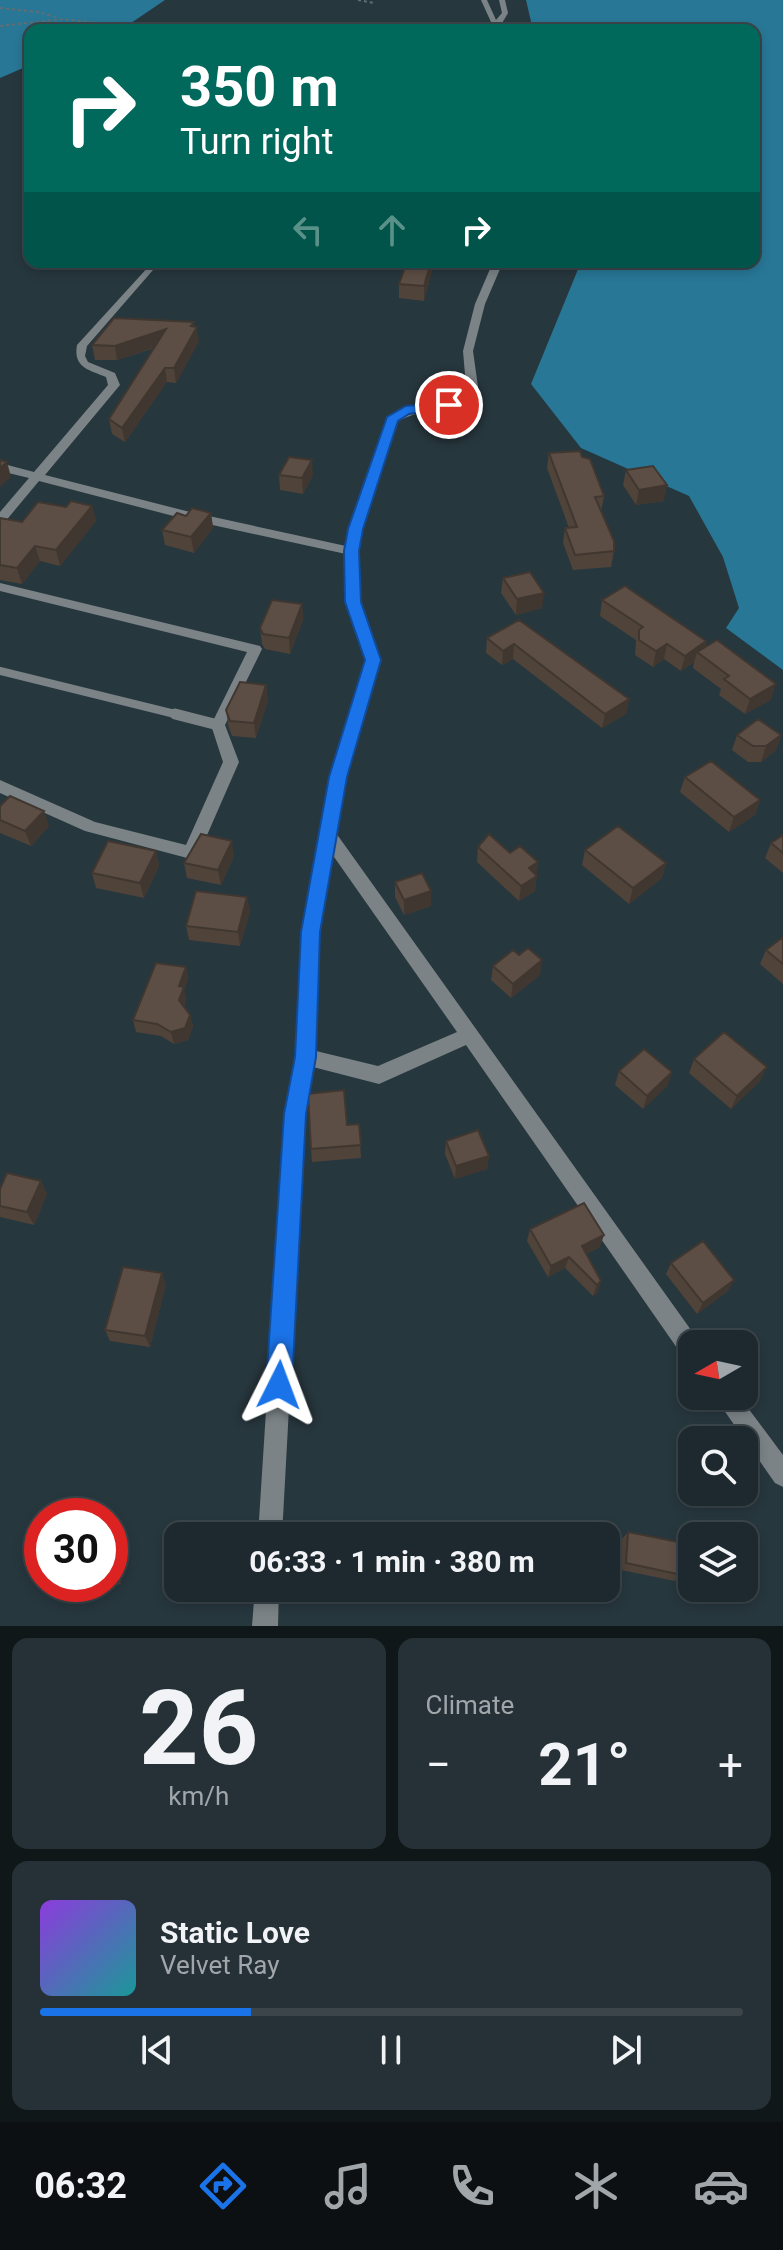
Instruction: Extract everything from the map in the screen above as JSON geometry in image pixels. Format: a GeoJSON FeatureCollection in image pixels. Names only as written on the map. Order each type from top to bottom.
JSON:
{"type":"FeatureCollection","features":[{"type":"Feature","properties":{"kind":"street"},"geometry":{"type":"LineString","coordinates":[[484,0],[492,24]]}},
{"type":"Feature","properties":{"kind":"street"},"geometry":{"type":"LineString","coordinates":[[497,24],[505,13],[502,0]]}},
{"type":"Feature","properties":{"kind":"street"},"geometry":{"type":"LineString","coordinates":[[0,520],[114,385],[111,375],[84,364],[80,356],[82,345],[150,268]]}},
{"type":"Feature","properties":{"kind":"street"},"geometry":{"type":"LineString","coordinates":[[271,1522],[295,1114],[306,1057],[310,932],[338,777],[373,660],[353,602],[355,529],[392,420],[406,410],[449,405],[463,399],[472,387],[468,351],[480,304],[495,268]]}},
{"type":"Feature","properties":{"kind":"street"},"geometry":{"type":"LineString","coordinates":[[0,467],[185,515],[352,551]]}},
{"type":"Feature","properties":{"kind":"street"},"geometry":{"type":"LineString","coordinates":[[0,587],[255,649],[218,725],[231,762],[191,853],[91,827],[0,786]]}},
{"type":"Feature","properties":{"kind":"street"},"geometry":{"type":"LineString","coordinates":[[329,836],[678,1330]]}},
{"type":"Feature","properties":{"kind":"street"},"geometry":{"type":"LineString","coordinates":[[306,1057],[379,1075],[469,1035]]}},
{"type":"Feature","properties":{"kind":"street"},"geometry":{"type":"LineString","coordinates":[[735,1410],[783,1475]]}},
{"type":"Feature","properties":{"kind":"street"},"geometry":{"type":"LineString","coordinates":[[265,1626],[266,1602]]}},
{"type":"Feature","properties":{"kind":"lane"},"geometry":{"type":"LineString","coordinates":[[0,671],[218,725]]}},
{"type":"Feature","properties":{"kind":"path"},"geometry":{"type":"LineString","coordinates":[[358,0],[374,3]]}},
{"type":"Feature","properties":{"kind":"path"},"geometry":{"type":"LineString","coordinates":[[0,8],[106,24]]}},
{"type":"Feature","properties":{"kind":"path"},"geometry":{"type":"LineString","coordinates":[[0,26],[61,19]]}},
{"type":"Feature","properties":{"kind":"shaded area"},"geometry":{"type":"Polygon","coordinates":[[[0,0],[165,0],[129,24],[24,24],[24,68],[0,78],[0,0]]]}},
{"type":"Feature","properties":{"kind":"shaded area"},"geometry":{"type":"Polygon","coordinates":[[[526,0],[783,0],[783,670],[726,628],[739,608],[723,557],[689,496],[581,448],[531,384],[579,268],[760,268],[760,24],[532,24],[526,0]]]}},
{"type":"Feature","properties":{"kind":"building"},"geometry":{"type":"Polygon","coordinates":[[[405,268],[429,268],[424,286],[399,284],[405,268]]]}},
{"type":"Feature","properties":{"kind":"building"},"geometry":{"type":"Polygon","coordinates":[[[114,318],[194,322],[191,326],[197,327],[174,368],[165,368],[122,428],[109,419],[166,329],[115,346],[92,345],[114,318]]]}},
{"type":"Feature","properties":{"kind":"building"},"geometry":{"type":"Polygon","coordinates":[[[580,451],[582,457],[590,459],[604,496],[595,497],[614,541],[614,551],[575,555],[565,528],[577,527],[549,453],[580,451]]]}},
{"type":"Feature","properties":{"kind":"building"},"geometry":{"type":"Polygon","coordinates":[[[289,457],[312,460],[302,478],[279,475],[289,457]]]}},
{"type":"Feature","properties":{"kind":"building"},"geometry":{"type":"Polygon","coordinates":[[[653,466],[667,485],[639,490],[626,470],[653,466]]]}},
{"type":"Feature","properties":{"kind":"building"},"geometry":{"type":"Polygon","coordinates":[[[71,501],[92,506],[56,550],[35,546],[17,568],[0,565],[0,518],[22,522],[38,502],[66,507],[71,501]]]}},
{"type":"Feature","properties":{"kind":"building"},"geometry":{"type":"Polygon","coordinates":[[[192,508],[211,513],[191,537],[162,530],[177,513],[186,516],[192,508]]]}},
{"type":"Feature","properties":{"kind":"building"},"geometry":{"type":"Polygon","coordinates":[[[530,572],[544,593],[517,599],[503,578],[530,572]]]}},
{"type":"Feature","properties":{"kind":"building"},"geometry":{"type":"Polygon","coordinates":[[[625,586],[706,641],[685,656],[667,644],[656,651],[639,640],[639,630],[643,627],[602,600],[625,586]]]}},
{"type":"Feature","properties":{"kind":"building"},"geometry":{"type":"Polygon","coordinates":[[[272,600],[302,604],[289,638],[263,634],[260,628],[272,600]]]}},
{"type":"Feature","properties":{"kind":"building"},"geometry":{"type":"Polygon","coordinates":[[[519,620],[629,699],[605,714],[514,644],[503,651],[487,638],[519,620]]]}},
{"type":"Feature","properties":{"kind":"building"},"geometry":{"type":"Polygon","coordinates":[[[717,640],[776,684],[750,699],[724,679],[729,676],[697,652],[717,640]]]}},
{"type":"Feature","properties":{"kind":"building"},"geometry":{"type":"Polygon","coordinates":[[[240,682],[266,685],[254,723],[230,721],[226,710],[240,682]]]}},
{"type":"Feature","properties":{"kind":"building"},"geometry":{"type":"Polygon","coordinates":[[[758,719],[781,735],[766,746],[753,746],[737,735],[758,719]]]}},
{"type":"Feature","properties":{"kind":"building"},"geometry":{"type":"Polygon","coordinates":[[[711,761],[760,800],[734,817],[685,777],[711,761]]]}},
{"type":"Feature","properties":{"kind":"building"},"geometry":{"type":"Polygon","coordinates":[[[10,796],[44,811],[25,831],[0,820],[0,806],[10,796]]]}},
{"type":"Feature","properties":{"kind":"building"},"geometry":{"type":"Polygon","coordinates":[[[618,826],[666,863],[633,888],[585,850],[618,826]]]}},
{"type":"Feature","properties":{"kind":"building"},"geometry":{"type":"Polygon","coordinates":[[[201,834],[232,841],[218,870],[184,863],[201,834]]]}},
{"type":"Feature","properties":{"kind":"building"},"geometry":{"type":"Polygon","coordinates":[[[489,834],[510,853],[520,846],[538,862],[529,868],[537,876],[521,886],[478,847],[489,834]]]}},
{"type":"Feature","properties":{"kind":"building"},"geometry":{"type":"Polygon","coordinates":[[[783,835],[783,853],[771,843],[783,835]]]}},
{"type":"Feature","properties":{"kind":"building"},"geometry":{"type":"Polygon","coordinates":[[[108,841],[156,851],[140,883],[92,873],[108,841]]]}},
{"type":"Feature","properties":{"kind":"building"},"geometry":{"type":"Polygon","coordinates":[[[422,873],[431,891],[404,900],[395,882],[422,873]]]}},
{"type":"Feature","properties":{"kind":"building"},"geometry":{"type":"Polygon","coordinates":[[[196,891],[247,897],[238,932],[186,926],[196,891]]]}},
{"type":"Feature","properties":{"kind":"building"},"geometry":{"type":"Polygon","coordinates":[[[783,937],[783,964],[766,950],[783,937]]]}},
{"type":"Feature","properties":{"kind":"building"},"geometry":{"type":"Polygon","coordinates":[[[528,948],[542,960],[513,984],[493,966],[513,950],[519,955],[528,948]]]}},
{"type":"Feature","properties":{"kind":"building"},"geometry":{"type":"Polygon","coordinates":[[[156,963],[186,967],[179,986],[184,987],[179,1000],[190,1015],[185,1028],[171,1032],[157,1024],[133,1020],[156,963]]]}},
{"type":"Feature","properties":{"kind":"building"},"geometry":{"type":"Polygon","coordinates":[[[724,1032],[767,1067],[737,1096],[694,1059],[724,1032]]]}},
{"type":"Feature","properties":{"kind":"building"},"geometry":{"type":"Polygon","coordinates":[[[644,1049],[672,1072],[647,1096],[619,1071],[644,1049]]]}},
{"type":"Feature","properties":{"kind":"building"},"geometry":{"type":"Polygon","coordinates":[[[344,1090],[347,1125],[359,1124],[361,1145],[311,1149],[308,1094],[344,1090]]]}},
{"type":"Feature","properties":{"kind":"building"},"geometry":{"type":"Polygon","coordinates":[[[478,1130],[489,1156],[456,1166],[446,1141],[478,1130]]]}},
{"type":"Feature","properties":{"kind":"building"},"geometry":{"type":"Polygon","coordinates":[[[7,1173],[41,1181],[27,1212],[0,1206],[0,1189],[7,1173]]]}},
{"type":"Feature","properties":{"kind":"building"},"geometry":{"type":"Polygon","coordinates":[[[584,1203],[604,1235],[582,1246],[601,1281],[597,1285],[569,1257],[551,1266],[530,1229],[584,1203]]]}},
{"type":"Feature","properties":{"kind":"building"},"geometry":{"type":"Polygon","coordinates":[[[703,1241],[734,1280],[703,1303],[671,1263],[703,1241]]]}},
{"type":"Feature","properties":{"kind":"building"},"geometry":{"type":"Polygon","coordinates":[[[123,1267],[162,1273],[145,1336],[105,1330],[123,1267]]]}},
{"type":"Feature","properties":{"kind":"building"},"geometry":{"type":"Polygon","coordinates":[[[628,1532],[678,1542],[678,1574],[626,1563],[628,1532]]]}},
{"type":"Feature","properties":{"kind":"route"},"geometry":{"type":"LineString","coordinates":[[279,1385],[295,1114],[306,1057],[310,932],[338,777],[373,660],[353,602],[355,529],[392,420],[406,410],[449,405]]}}]}
